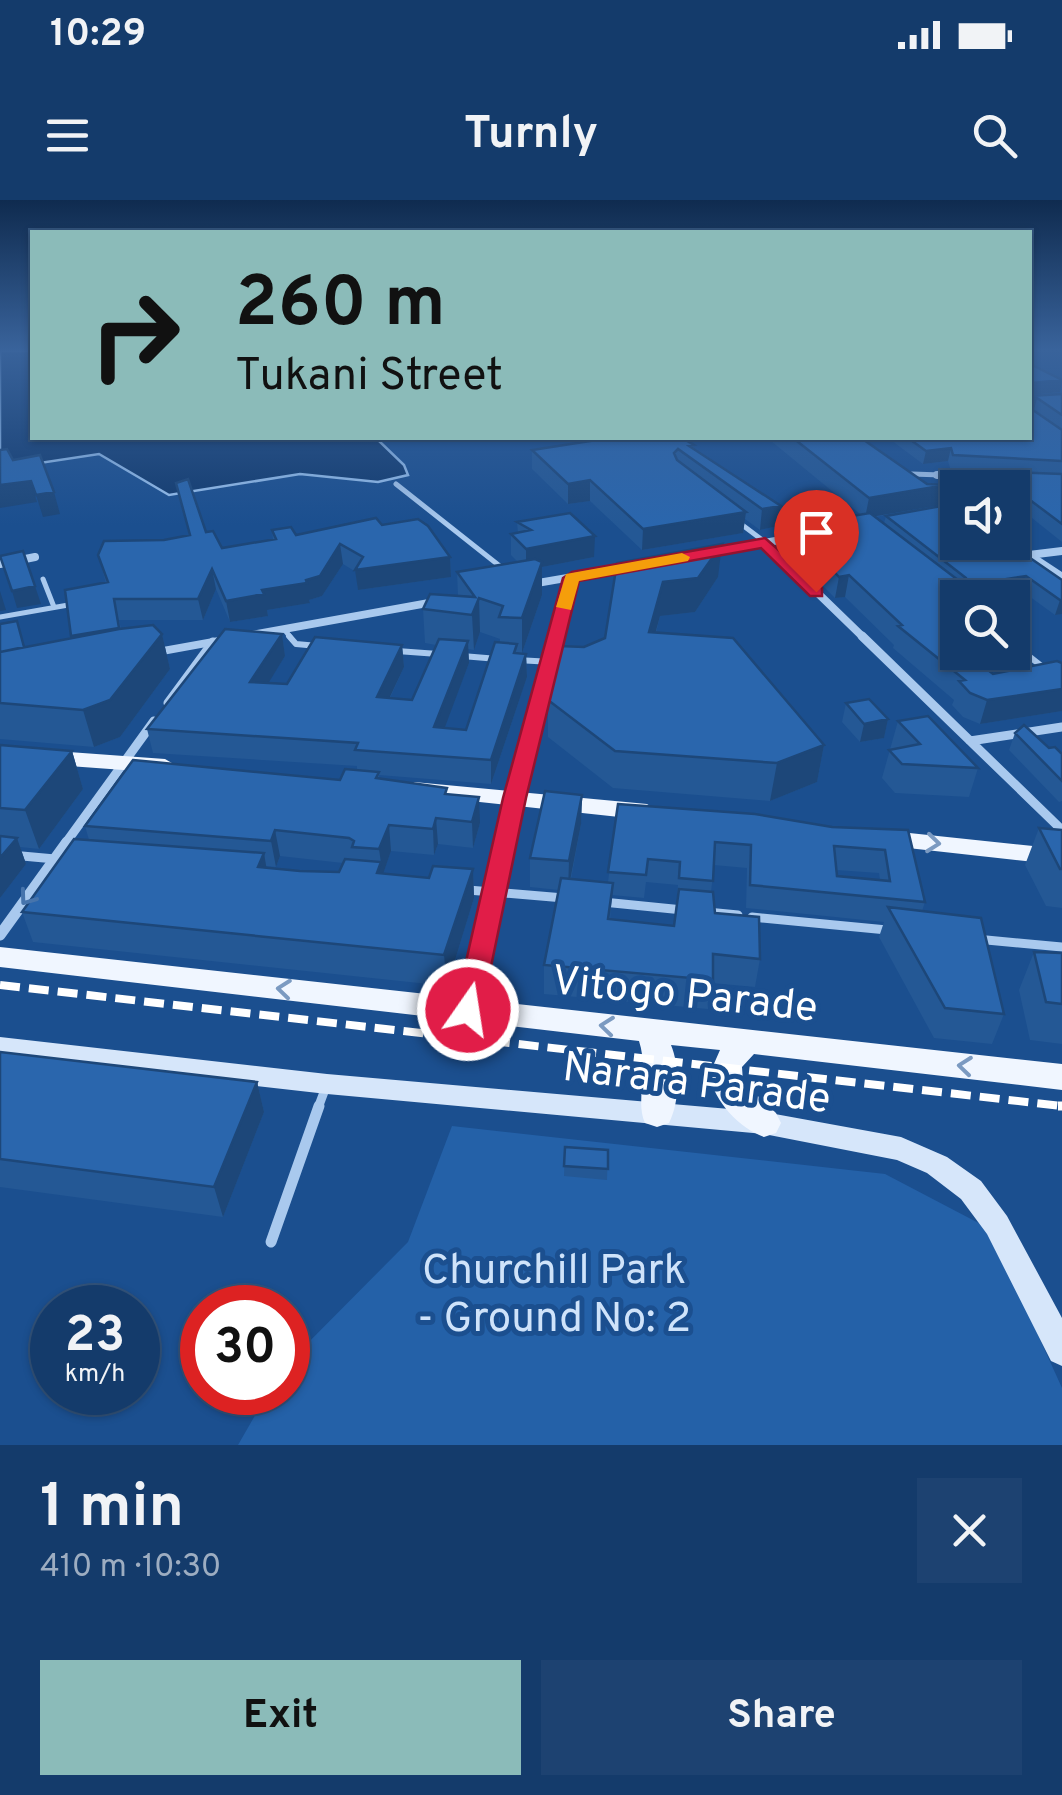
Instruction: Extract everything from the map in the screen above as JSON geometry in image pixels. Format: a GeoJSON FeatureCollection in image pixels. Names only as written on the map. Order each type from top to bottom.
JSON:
{"type":"FeatureCollection","features":[{"type":"Feature","properties":{"kind":"main road"},"geometry":{"type":"LineString","coordinates":[[0,754],[182,767]]}},
{"type":"Feature","properties":{"kind":"main road"},"geometry":{"type":"LineString","coordinates":[[397,787],[669,815]]}},
{"type":"Feature","properties":{"kind":"main road"},"geometry":{"type":"LineString","coordinates":[[862,836],[1049,856],[1060,828]]}},
{"type":"Feature","properties":{"kind":"main road","name":"Vitogo Parade"},"geometry":{"type":"LineString","coordinates":[[0,957],[1062,1077]]}},
{"type":"Feature","properties":{"kind":"main road"},"geometry":{"type":"LineString","coordinates":[[650,1031],[662,1062],[657,1113]]}},
{"type":"Feature","properties":{"kind":"main road"},"geometry":{"type":"LineString","coordinates":[[747,1042],[728,1056],[724,1069],[729,1090],[764,1123]]}},
{"type":"Feature","properties":{"kind":"main road","name":"Narara Parade"},"geometry":{"type":"LineString","coordinates":[[0,1048],[327,1084],[764,1123],[901,1149],[936,1164],[971,1190],[997,1225],[1062,1350]]}},
{"type":"Feature","properties":{"kind":"street"},"geometry":{"type":"LineString","coordinates":[[898,465],[940,495]]}},
{"type":"Feature","properties":{"kind":"street"},"geometry":{"type":"LineString","coordinates":[[912,474],[940,475]]}},
{"type":"Feature","properties":{"kind":"street"},"geometry":{"type":"LineString","coordinates":[[691,556],[832,531]]}},
{"type":"Feature","properties":{"kind":"street"},"geometry":{"type":"LineString","coordinates":[[765,542],[1060,828]]}},
{"type":"Feature","properties":{"kind":"street"},"geometry":{"type":"LineString","coordinates":[[1030,555],[1062,551]]}},
{"type":"Feature","properties":{"kind":"street"},"geometry":{"type":"LineString","coordinates":[[1030,556],[1062,578]]}},
{"type":"Feature","properties":{"kind":"street"},"geometry":{"type":"LineString","coordinates":[[0,564],[35,557]]}},
{"type":"Feature","properties":{"kind":"street"},"geometry":{"type":"LineString","coordinates":[[506,589],[654,562]]}},
{"type":"Feature","properties":{"kind":"street"},"geometry":{"type":"LineString","coordinates":[[468,1010],[514,798],[572,578]]}},
{"type":"Feature","properties":{"kind":"street"},"geometry":{"type":"LineString","coordinates":[[135,656],[470,596]]}},
{"type":"Feature","properties":{"kind":"street"},"geometry":{"type":"LineString","coordinates":[[0,935],[213,642]]}},
{"type":"Feature","properties":{"kind":"street"},"geometry":{"type":"LineString","coordinates":[[970,741],[1062,727]]}},
{"type":"Feature","properties":{"kind":"lane"},"geometry":{"type":"LineString","coordinates":[[396,484],[525,586]]}},
{"type":"Feature","properties":{"kind":"lane"},"geometry":{"type":"LineString","coordinates":[[736,520],[765,542]]}},
{"type":"Feature","properties":{"kind":"lane"},"geometry":{"type":"LineString","coordinates":[[43,579],[54,608]]}},
{"type":"Feature","properties":{"kind":"lane"},"geometry":{"type":"LineString","coordinates":[[0,617],[87,602]]}},
{"type":"Feature","properties":{"kind":"lane"},"geometry":{"type":"LineString","coordinates":[[284,628],[296,644],[327,646]]}},
{"type":"Feature","properties":{"kind":"lane"},"geometry":{"type":"LineString","coordinates":[[383,650],[440,654]]}},
{"type":"Feature","properties":{"kind":"lane"},"geometry":{"type":"LineString","coordinates":[[458,656],[552,662]]}},
{"type":"Feature","properties":{"kind":"lane"},"geometry":{"type":"LineString","coordinates":[[1030,656],[1062,682]]}},
{"type":"Feature","properties":{"kind":"lane"},"geometry":{"type":"LineString","coordinates":[[0,854],[74,860]]}},
{"type":"Feature","properties":{"kind":"lane"},"geometry":{"type":"LineString","coordinates":[[458,889],[574,899]]}},
{"type":"Feature","properties":{"kind":"lane"},"geometry":{"type":"LineString","coordinates":[[594,901],[906,932]]}},
{"type":"Feature","properties":{"kind":"lane"},"geometry":{"type":"LineString","coordinates":[[964,938],[1062,947]]}},
{"type":"Feature","properties":{"kind":"lane"},"geometry":{"type":"LineString","coordinates":[[271,1242],[327,1084]]}},
{"type":"Feature","properties":{"kind":"green space","name":"Churchill Park - Ground No: 2"},"geometry":{"type":"Polygon","coordinates":[[[452,1126],[885,1174],[990,1229],[1062,1388],[1062,1445],[238,1445],[255,1415],[310,1415],[310,1341],[408,1242],[452,1126]]]}},
{"type":"Feature","properties":{"kind":"shaded area"},"geometry":{"type":"Polygon","coordinates":[[[0,409],[30,409],[30,440],[378,440],[404,465],[408,475],[378,482],[300,474],[169,495],[99,454],[0,469],[0,409]]]}},
{"type":"Feature","properties":{"kind":"building"},"geometry":{"type":"Polygon","coordinates":[[[1032,409],[1062,430],[1062,461],[953,455],[951,448],[926,451],[911,440],[1032,440],[1032,409]]]}},
{"type":"Feature","properties":{"kind":"building"},"geometry":{"type":"Polygon","coordinates":[[[685,440],[781,506],[762,509],[678,449],[674,453],[677,460],[746,512],[643,529],[590,480],[568,484],[532,450],[590,441],[685,440]]]}},
{"type":"Feature","properties":{"kind":"building"},"geometry":{"type":"Polygon","coordinates":[[[796,440],[864,440],[927,484],[940,486],[869,498],[796,440]]]}},
{"type":"Feature","properties":{"kind":"building"},"geometry":{"type":"Polygon","coordinates":[[[7,449],[13,460],[40,455],[54,492],[36,495],[31,481],[0,485],[0,450],[7,449]]]}},
{"type":"Feature","properties":{"kind":"building"},"geometry":{"type":"Polygon","coordinates":[[[1030,473],[1062,474],[1062,524],[1030,500],[1030,473]]]}},
{"type":"Feature","properties":{"kind":"building"},"geometry":{"type":"Polygon","coordinates":[[[188,479],[206,532],[213,531],[222,548],[276,539],[272,530],[291,527],[296,535],[376,518],[382,525],[418,519],[428,526],[450,557],[355,570],[363,557],[340,544],[320,576],[306,580],[307,583],[226,601],[212,569],[198,599],[114,599],[119,628],[71,636],[65,590],[108,582],[98,555],[104,541],[164,540],[190,535],[176,483],[188,479]]]}},
{"type":"Feature","properties":{"kind":"building"},"geometry":{"type":"Polygon","coordinates":[[[940,506],[940,558],[886,516],[940,506]]]}},
{"type":"Feature","properties":{"kind":"building"},"geometry":{"type":"Polygon","coordinates":[[[570,513],[595,536],[526,549],[511,534],[531,530],[517,522],[570,513]]]}},
{"type":"Feature","properties":{"kind":"building"},"geometry":{"type":"Polygon","coordinates":[[[870,513],[958,580],[940,580],[940,660],[898,626],[902,625],[849,575],[839,577],[819,556],[825,556],[791,526],[870,513]]]}},
{"type":"Feature","properties":{"kind":"building"},"geometry":{"type":"Polygon","coordinates":[[[722,544],[698,578],[663,582],[649,632],[733,638],[824,745],[777,763],[615,751],[548,700],[559,646],[584,647],[605,638],[617,563],[722,544]]]}},
{"type":"Feature","properties":{"kind":"building"},"geometry":{"type":"Polygon","coordinates":[[[23,551],[35,586],[12,591],[0,556],[23,551]]]}},
{"type":"Feature","properties":{"kind":"building"},"geometry":{"type":"Polygon","coordinates":[[[1030,558],[1062,580],[1062,600],[1026,576],[1000,580],[966,578],[943,560],[1030,558]]]}},
{"type":"Feature","properties":{"kind":"building"},"geometry":{"type":"Polygon","coordinates":[[[535,559],[542,562],[522,618],[499,617],[503,606],[479,598],[472,615],[423,609],[430,594],[475,597],[457,572],[535,559]]]}},
{"type":"Feature","properties":{"kind":"building"},"geometry":{"type":"Polygon","coordinates":[[[17,621],[24,647],[0,652],[0,624],[17,621]]]}},
{"type":"Feature","properties":{"kind":"building"},"geometry":{"type":"Polygon","coordinates":[[[153,625],[162,634],[110,700],[83,710],[0,703],[0,652],[153,625]]]}},
{"type":"Feature","properties":{"kind":"building"},"geometry":{"type":"Polygon","coordinates":[[[225,629],[282,634],[250,682],[287,684],[315,637],[402,645],[377,697],[412,700],[439,639],[468,641],[434,727],[466,730],[495,642],[517,644],[514,653],[526,654],[491,760],[355,750],[358,743],[147,729],[225,629]]]}},
{"type":"Feature","properties":{"kind":"building"},"geometry":{"type":"Polygon","coordinates":[[[1062,663],[1062,689],[987,700],[970,693],[959,681],[965,680],[953,670],[988,670],[993,674],[1062,663]]]}},
{"type":"Feature","properties":{"kind":"building"},"geometry":{"type":"Polygon","coordinates":[[[869,699],[888,719],[864,724],[846,703],[869,699]]]}},
{"type":"Feature","properties":{"kind":"building"},"geometry":{"type":"Polygon","coordinates":[[[928,716],[978,768],[902,764],[889,750],[920,744],[898,721],[928,716]]]}},
{"type":"Feature","properties":{"kind":"building"},"geometry":{"type":"Polygon","coordinates":[[[1024,725],[1049,748],[1055,747],[1062,754],[1062,781],[1015,733],[1024,725]]]}},
{"type":"Feature","properties":{"kind":"building"},"geometry":{"type":"Polygon","coordinates":[[[0,745],[72,751],[25,810],[0,808],[0,745]]]}},
{"type":"Feature","properties":{"kind":"building"},"geometry":{"type":"Polygon","coordinates":[[[133,760],[340,780],[345,769],[379,772],[376,778],[447,788],[445,794],[479,797],[472,822],[436,818],[433,829],[389,825],[379,849],[352,847],[354,841],[349,838],[275,830],[271,841],[85,826],[133,760]]]}},
{"type":"Feature","properties":{"kind":"building"},"geometry":{"type":"Polygon","coordinates":[[[545,791],[582,795],[569,861],[530,858],[545,791]]]}},
{"type":"Feature","properties":{"kind":"building"},"geometry":{"type":"Polygon","coordinates":[[[618,804],[755,814],[832,827],[908,830],[925,902],[750,885],[751,845],[715,842],[713,881],[679,878],[680,862],[648,859],[646,875],[608,872],[618,804]],[[834,846],[837,876],[890,881],[885,850],[834,846]]]}},
{"type":"Feature","properties":{"kind":"building"},"geometry":{"type":"Polygon","coordinates":[[[1039,828],[1062,830],[1062,869],[1060,869],[1039,828]]]}},
{"type":"Feature","properties":{"kind":"building"},"geometry":{"type":"Polygon","coordinates":[[[0,836],[17,838],[0,858],[0,836]]]}},
{"type":"Feature","properties":{"kind":"building"},"geometry":{"type":"Polygon","coordinates":[[[74,839],[264,853],[258,867],[300,871],[339,872],[345,859],[381,862],[377,873],[429,878],[433,866],[473,869],[444,955],[22,912],[74,839]]]}},
{"type":"Feature","properties":{"kind":"building"},"geometry":{"type":"Polygon","coordinates":[[[561,878],[613,883],[608,919],[674,926],[679,889],[713,892],[715,913],[759,917],[760,959],[713,954],[713,980],[544,965],[561,878]]]}},
{"type":"Feature","properties":{"kind":"building"},"geometry":{"type":"Polygon","coordinates":[[[888,907],[981,918],[1004,1014],[945,1008],[888,907]]]}},
{"type":"Feature","properties":{"kind":"building"},"geometry":{"type":"Polygon","coordinates":[[[1034,952],[1062,953],[1062,1004],[1046,1002],[1034,952]]]}},
{"type":"Feature","properties":{"kind":"building"},"geometry":{"type":"Polygon","coordinates":[[[0,1052],[257,1082],[214,1187],[0,1159],[0,1052]]]}},
{"type":"Feature","properties":{"kind":"building"},"geometry":{"type":"Polygon","coordinates":[[[565,1147],[608,1150],[608,1169],[564,1166],[565,1147]]]}},
{"type":"Feature","properties":{"kind":"railway"},"geometry":{"type":"LineString","coordinates":[[0,985],[1062,1106],[1058,1106]]}},
{"type":"Feature","properties":{"kind":"slow traffic"},"geometry":{"type":"LineString","coordinates":[[565,607],[572,578],[682,557]]}},
{"type":"Feature","properties":{"kind":"route"},"geometry":{"type":"LineString","coordinates":[[468,1010],[514,798],[572,578],[765,542],[816,592]]}}]}
